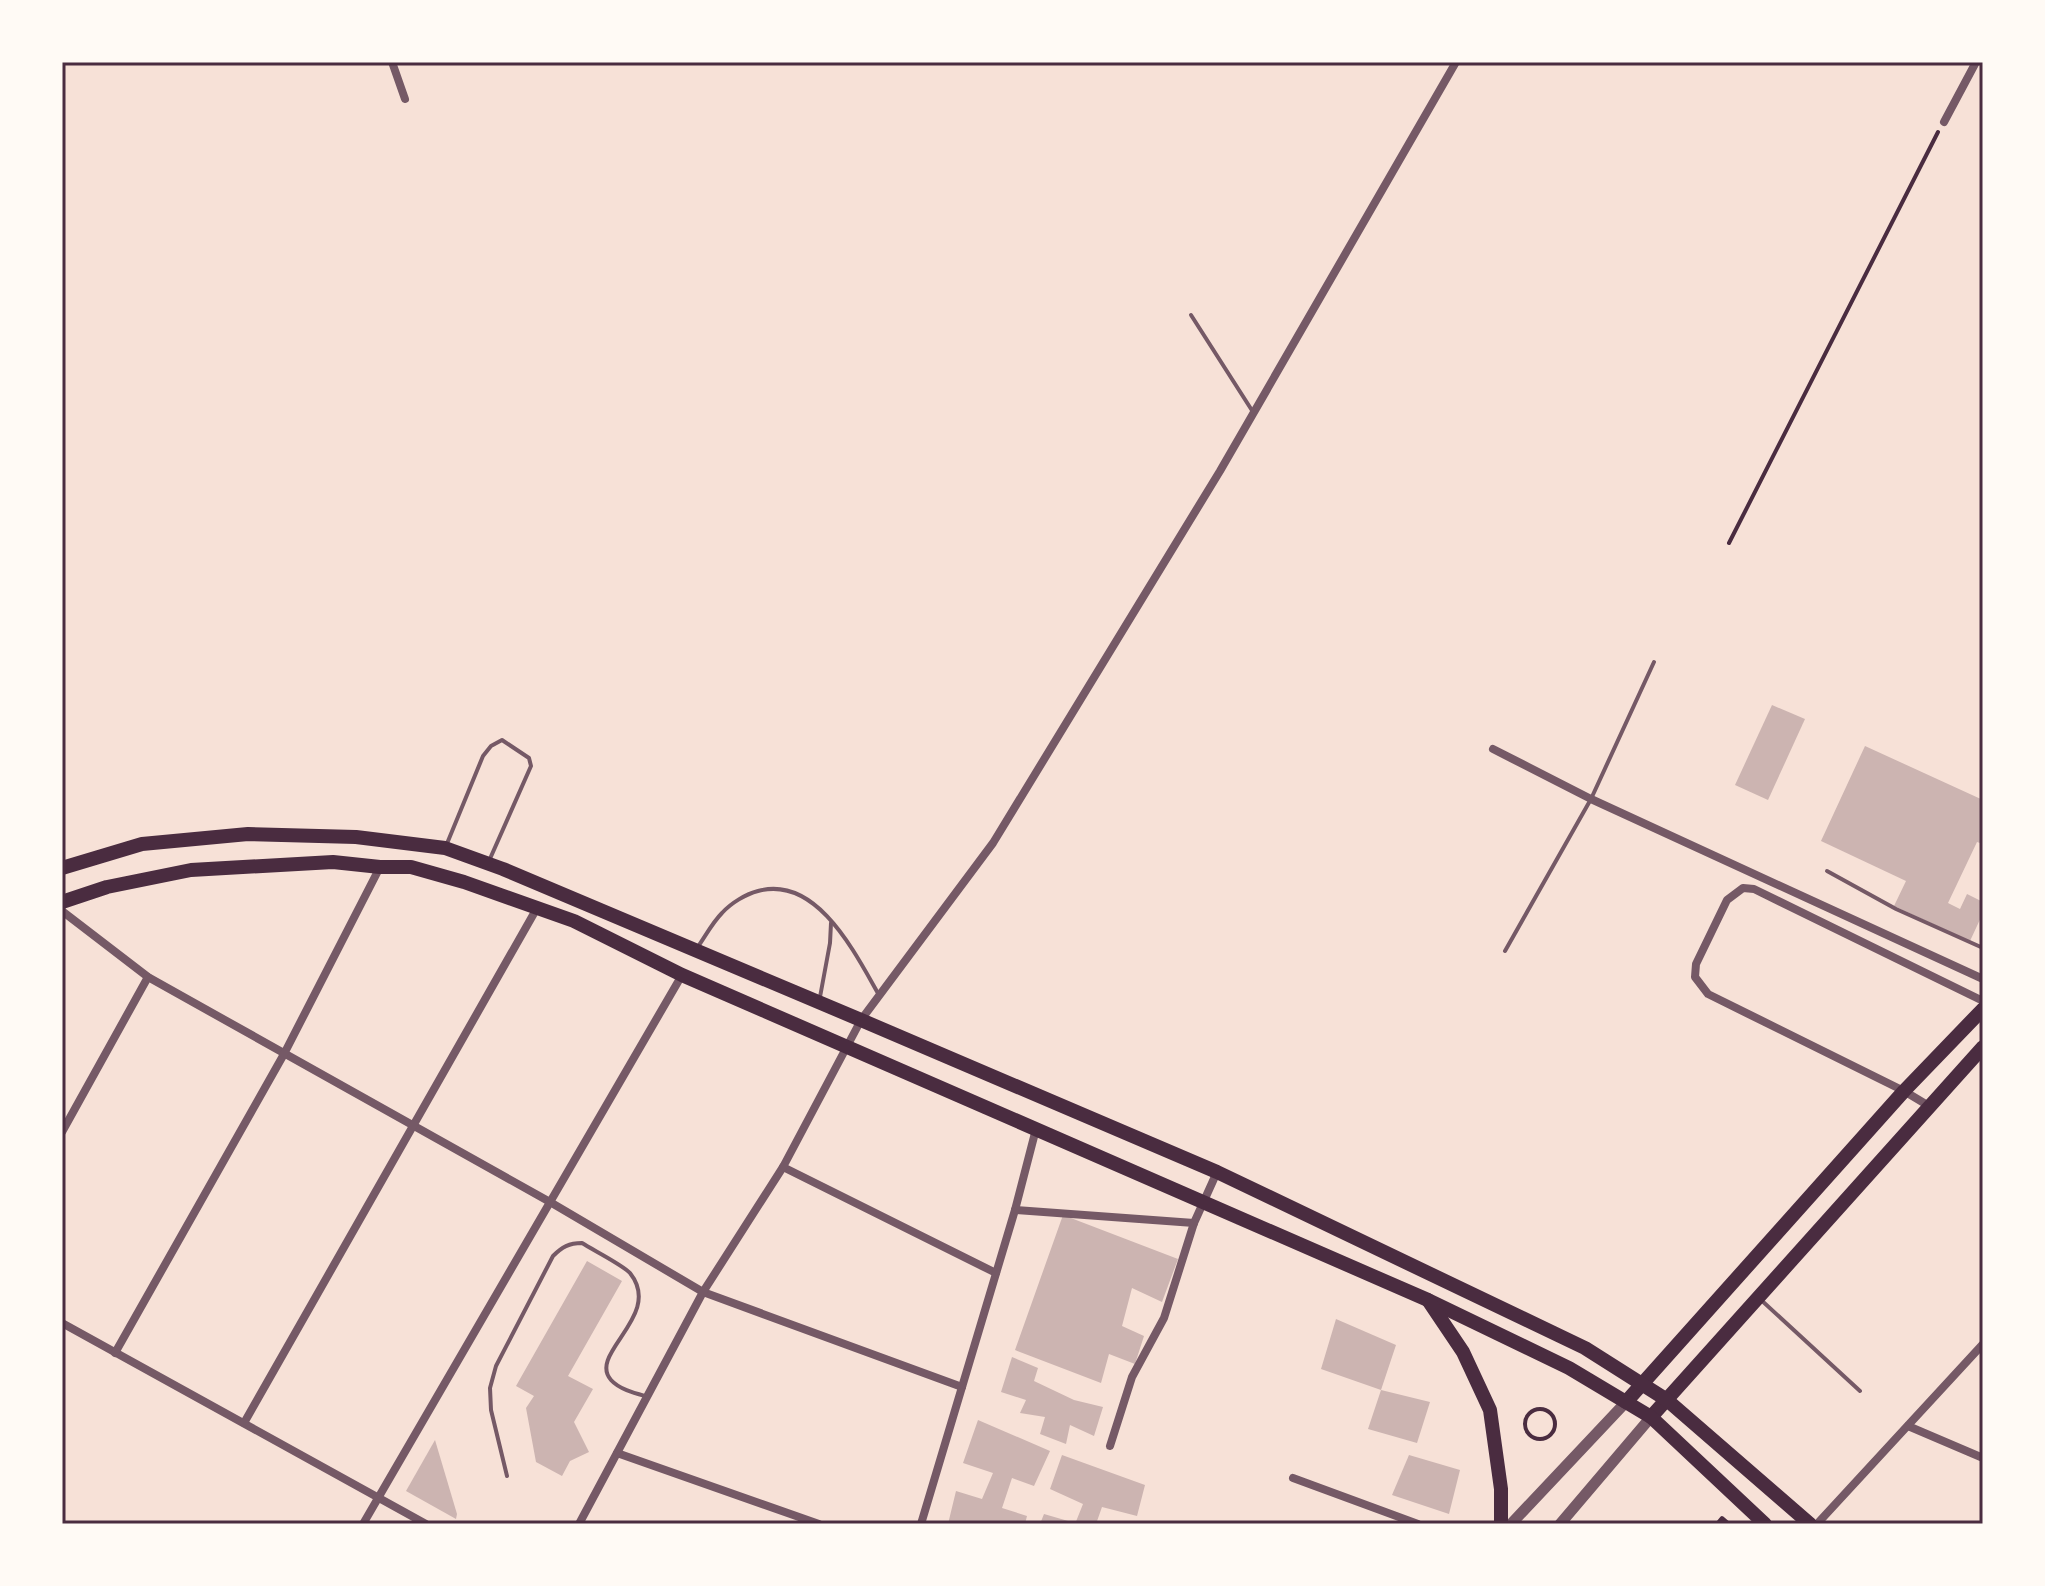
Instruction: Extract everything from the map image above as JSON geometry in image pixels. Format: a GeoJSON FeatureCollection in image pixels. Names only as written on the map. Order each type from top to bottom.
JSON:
{"type":"FeatureCollection","features":[{"type":"Feature","properties":{"kind":"main road"},"geometry":{"type":"LineString","coordinates":[[62,868],[142,844],[248,834],[356,837],[445,848],[696,950],[1217,1172],[1585,1348],[1667,1400],[1810,1524]]}},
{"type":"Feature","properties":{"kind":"main road"},"geometry":{"type":"LineString","coordinates":[[62,902],[107,887],[191,870],[333,862],[411,867],[464,882],[574,921],[682,975],[1428,1300],[1569,1368],[1651,1417],[1765,1524]]}},
{"type":"Feature","properties":{"kind":"main road"},"geometry":{"type":"LineString","coordinates":[[1626,1402],[1904,1091],[1983,1009]]}},
{"type":"Feature","properties":{"kind":"main road"},"geometry":{"type":"LineString","coordinates":[[1651,1417],[1983,1047]]}},
{"type":"Feature","properties":{"kind":"main road"},"geometry":{"type":"LineString","coordinates":[[1428,1300],[1463,1352],[1490,1410],[1501,1489],[1501,1524]]}},
{"type":"Feature","properties":{"kind":"street"},"geometry":{"type":"LineString","coordinates":[[392,62],[405,99]]}},
{"type":"Feature","properties":{"kind":"street"},"geometry":{"type":"LineString","coordinates":[[579,1524],[703,1292],[783,1167],[861,1020],[993,843],[1220,471],[1456,62]]}},
{"type":"Feature","properties":{"kind":"street"},"geometry":{"type":"LineString","coordinates":[[1944,122],[1976,62]]}},
{"type":"Feature","properties":{"kind":"street"},"geometry":{"type":"LineString","coordinates":[[1493,749],[1591,799],[1983,979]]}},
{"type":"Feature","properties":{"kind":"street"},"geometry":{"type":"LineString","coordinates":[[115,1353],[284,1054],[380,867]]}},
{"type":"Feature","properties":{"kind":"street"},"geometry":{"type":"LineString","coordinates":[[1929,1106],[1708,994],[1701,987],[1695,977],[1696,964],[1727,900],[1743,888],[1754,889],[1983,1001]]}},
{"type":"Feature","properties":{"kind":"street"},"geometry":{"type":"LineString","coordinates":[[244,1423],[537,908]]}},
{"type":"Feature","properties":{"kind":"street"},"geometry":{"type":"LineString","coordinates":[[62,911],[148,977],[550,1202],[703,1292],[962,1387]]}},
{"type":"Feature","properties":{"kind":"street"},"geometry":{"type":"LineString","coordinates":[[363,1524],[682,975]]}},
{"type":"Feature","properties":{"kind":"street"},"geometry":{"type":"LineString","coordinates":[[62,1132],[148,977]]}},
{"type":"Feature","properties":{"kind":"street"},"geometry":{"type":"LineString","coordinates":[[921,1524],[1015,1210],[1036,1129]]}},
{"type":"Feature","properties":{"kind":"street"},"geometry":{"type":"LineString","coordinates":[[783,1167],[996,1273]]}},
{"type":"Feature","properties":{"kind":"street"},"geometry":{"type":"LineString","coordinates":[[1110,1446],[1132,1377],[1164,1318],[1194,1223],[1217,1172]]}},
{"type":"Feature","properties":{"kind":"street"},"geometry":{"type":"LineString","coordinates":[[1015,1210],[1194,1223]]}},
{"type":"Feature","properties":{"kind":"street"},"geometry":{"type":"LineString","coordinates":[[62,1323],[426,1524]]}},
{"type":"Feature","properties":{"kind":"street"},"geometry":{"type":"LineString","coordinates":[[1817,1524],[1983,1344]]}},
{"type":"Feature","properties":{"kind":"street"},"geometry":{"type":"LineString","coordinates":[[1511,1524],[1626,1402]]}},
{"type":"Feature","properties":{"kind":"street"},"geometry":{"type":"LineString","coordinates":[[1564,1522],[1651,1417]]}},
{"type":"Feature","properties":{"kind":"street"},"geometry":{"type":"LineString","coordinates":[[1908,1426],[1983,1458]]}},
{"type":"Feature","properties":{"kind":"street"},"geometry":{"type":"LineString","coordinates":[[617,1453],[819,1524]]}},
{"type":"Feature","properties":{"kind":"street"},"geometry":{"type":"LineString","coordinates":[[1293,1478],[1418,1524]]}},
{"type":"Feature","properties":{"kind":"lane"},"geometry":{"type":"LineString","coordinates":[[1191,315],[1253,412]]}},
{"type":"Feature","properties":{"kind":"lane"},"geometry":{"type":"LineString","coordinates":[[1505,951],[1591,799],[1654,662]]}},
{"type":"Feature","properties":{"kind":"lane"},"geometry":{"type":"LineString","coordinates":[[445,848],[483,756],[491,746],[502,740],[529,758],[531,766],[487,864]]}},
{"type":"Feature","properties":{"kind":"lane"},"geometry":{"type":"LineString","coordinates":[[1827,871],[1896,909],[1983,948]]}},
{"type":"Feature","properties":{"kind":"lane"},"geometry":{"type":"LineString","coordinates":[[696,950],[723,912],[751,892],[770,887],[790,891],[811,901],[831,920],[848,942],[879,995]]}},
{"type":"Feature","properties":{"kind":"lane"},"geometry":{"type":"LineString","coordinates":[[819,1002],[831,920]]}},
{"type":"Feature","properties":{"kind":"lane"},"geometry":{"type":"LineString","coordinates":[[507,1476],[491,1410],[490,1388],[496,1366],[553,1256],[562,1247],[582,1243],[629,1272],[639,1299],[637,1312],[609,1357],[606,1371],[620,1387],[647,1397]]}},
{"type":"Feature","properties":{"kind":"lane"},"geometry":{"type":"LineString","coordinates":[[1758,1297],[1860,1391]]}},
{"type":"Feature","properties":{"kind":"path"},"geometry":{"type":"LineString","coordinates":[[1729,543],[1944,122]]}},
{"type":"Feature","properties":{"kind":"path"},"geometry":{"type":"LineString","coordinates":[[1540,1408],[1552,1414],[1555,1427],[1552,1433],[1540,1439],[1533,1438],[1525,1428],[1528,1414],[1540,1408]]}},
{"type":"Feature","properties":{"kind":"path"},"geometry":{"type":"LineString","coordinates":[[1717,1524],[1722,1518],[1729,1524]]}},
{"type":"Feature","properties":{"kind":"building"},"geometry":{"type":"Polygon","coordinates":[[[1772,705],[1805,719],[1768,800],[1735,785],[1772,705]]]}},
{"type":"Feature","properties":{"kind":"building"},"geometry":{"type":"Polygon","coordinates":[[[1865,746],[1983,800],[1983,844],[1977,842],[1948,903],[1960,909],[1967,894],[1983,902],[1983,913],[1970,941],[1894,906],[1906,881],[1821,841],[1865,746]]]}},
{"type":"Feature","properties":{"kind":"building"},"geometry":{"type":"Polygon","coordinates":[[[1063,1215],[1178,1259],[1162,1302],[1132,1288],[1122,1326],[1144,1336],[1135,1364],[1109,1354],[1101,1383],[1015,1350],[1063,1215]]]}},
{"type":"Feature","properties":{"kind":"building"},"geometry":{"type":"Polygon","coordinates":[[[587,1261],[622,1281],[568,1376],[593,1389],[574,1422],[589,1452],[570,1461],[562,1476],[536,1462],[526,1408],[534,1396],[516,1386],[587,1261]]]}},
{"type":"Feature","properties":{"kind":"building"},"geometry":{"type":"Polygon","coordinates":[[[1336,1319],[1396,1345],[1381,1390],[1321,1369],[1336,1319]]]}},
{"type":"Feature","properties":{"kind":"building"},"geometry":{"type":"Polygon","coordinates":[[[1012,1357],[1038,1368],[1034,1381],[1074,1400],[1103,1407],[1094,1436],[1070,1425],[1066,1444],[1040,1434],[1045,1417],[1020,1413],[1026,1400],[1001,1392],[1012,1357]]]}},
{"type":"Feature","properties":{"kind":"building"},"geometry":{"type":"Polygon","coordinates":[[[1381,1390],[1430,1402],[1417,1443],[1368,1429],[1381,1390]]]}},
{"type":"Feature","properties":{"kind":"building"},"geometry":{"type":"Polygon","coordinates":[[[978,1420],[1050,1451],[1034,1486],[1012,1478],[1002,1508],[1027,1516],[1025,1524],[948,1524],[956,1491],[982,1499],[993,1473],[963,1463],[978,1420]]]}},
{"type":"Feature","properties":{"kind":"building"},"geometry":{"type":"Polygon","coordinates":[[[435,1440],[457,1514],[456,1519],[406,1491],[435,1440]]]}},
{"type":"Feature","properties":{"kind":"building"},"geometry":{"type":"Polygon","coordinates":[[[1062,1455],[1145,1485],[1137,1516],[1102,1507],[1096,1524],[1075,1524],[1083,1504],[1050,1489],[1062,1455]]]}},
{"type":"Feature","properties":{"kind":"building"},"geometry":{"type":"Polygon","coordinates":[[[1409,1455],[1460,1470],[1449,1514],[1392,1495],[1409,1455]]]}},
{"type":"Feature","properties":{"kind":"building"},"geometry":{"type":"Polygon","coordinates":[[[1044,1514],[1075,1523],[1075,1524],[1040,1524],[1044,1514]]]}}]}
